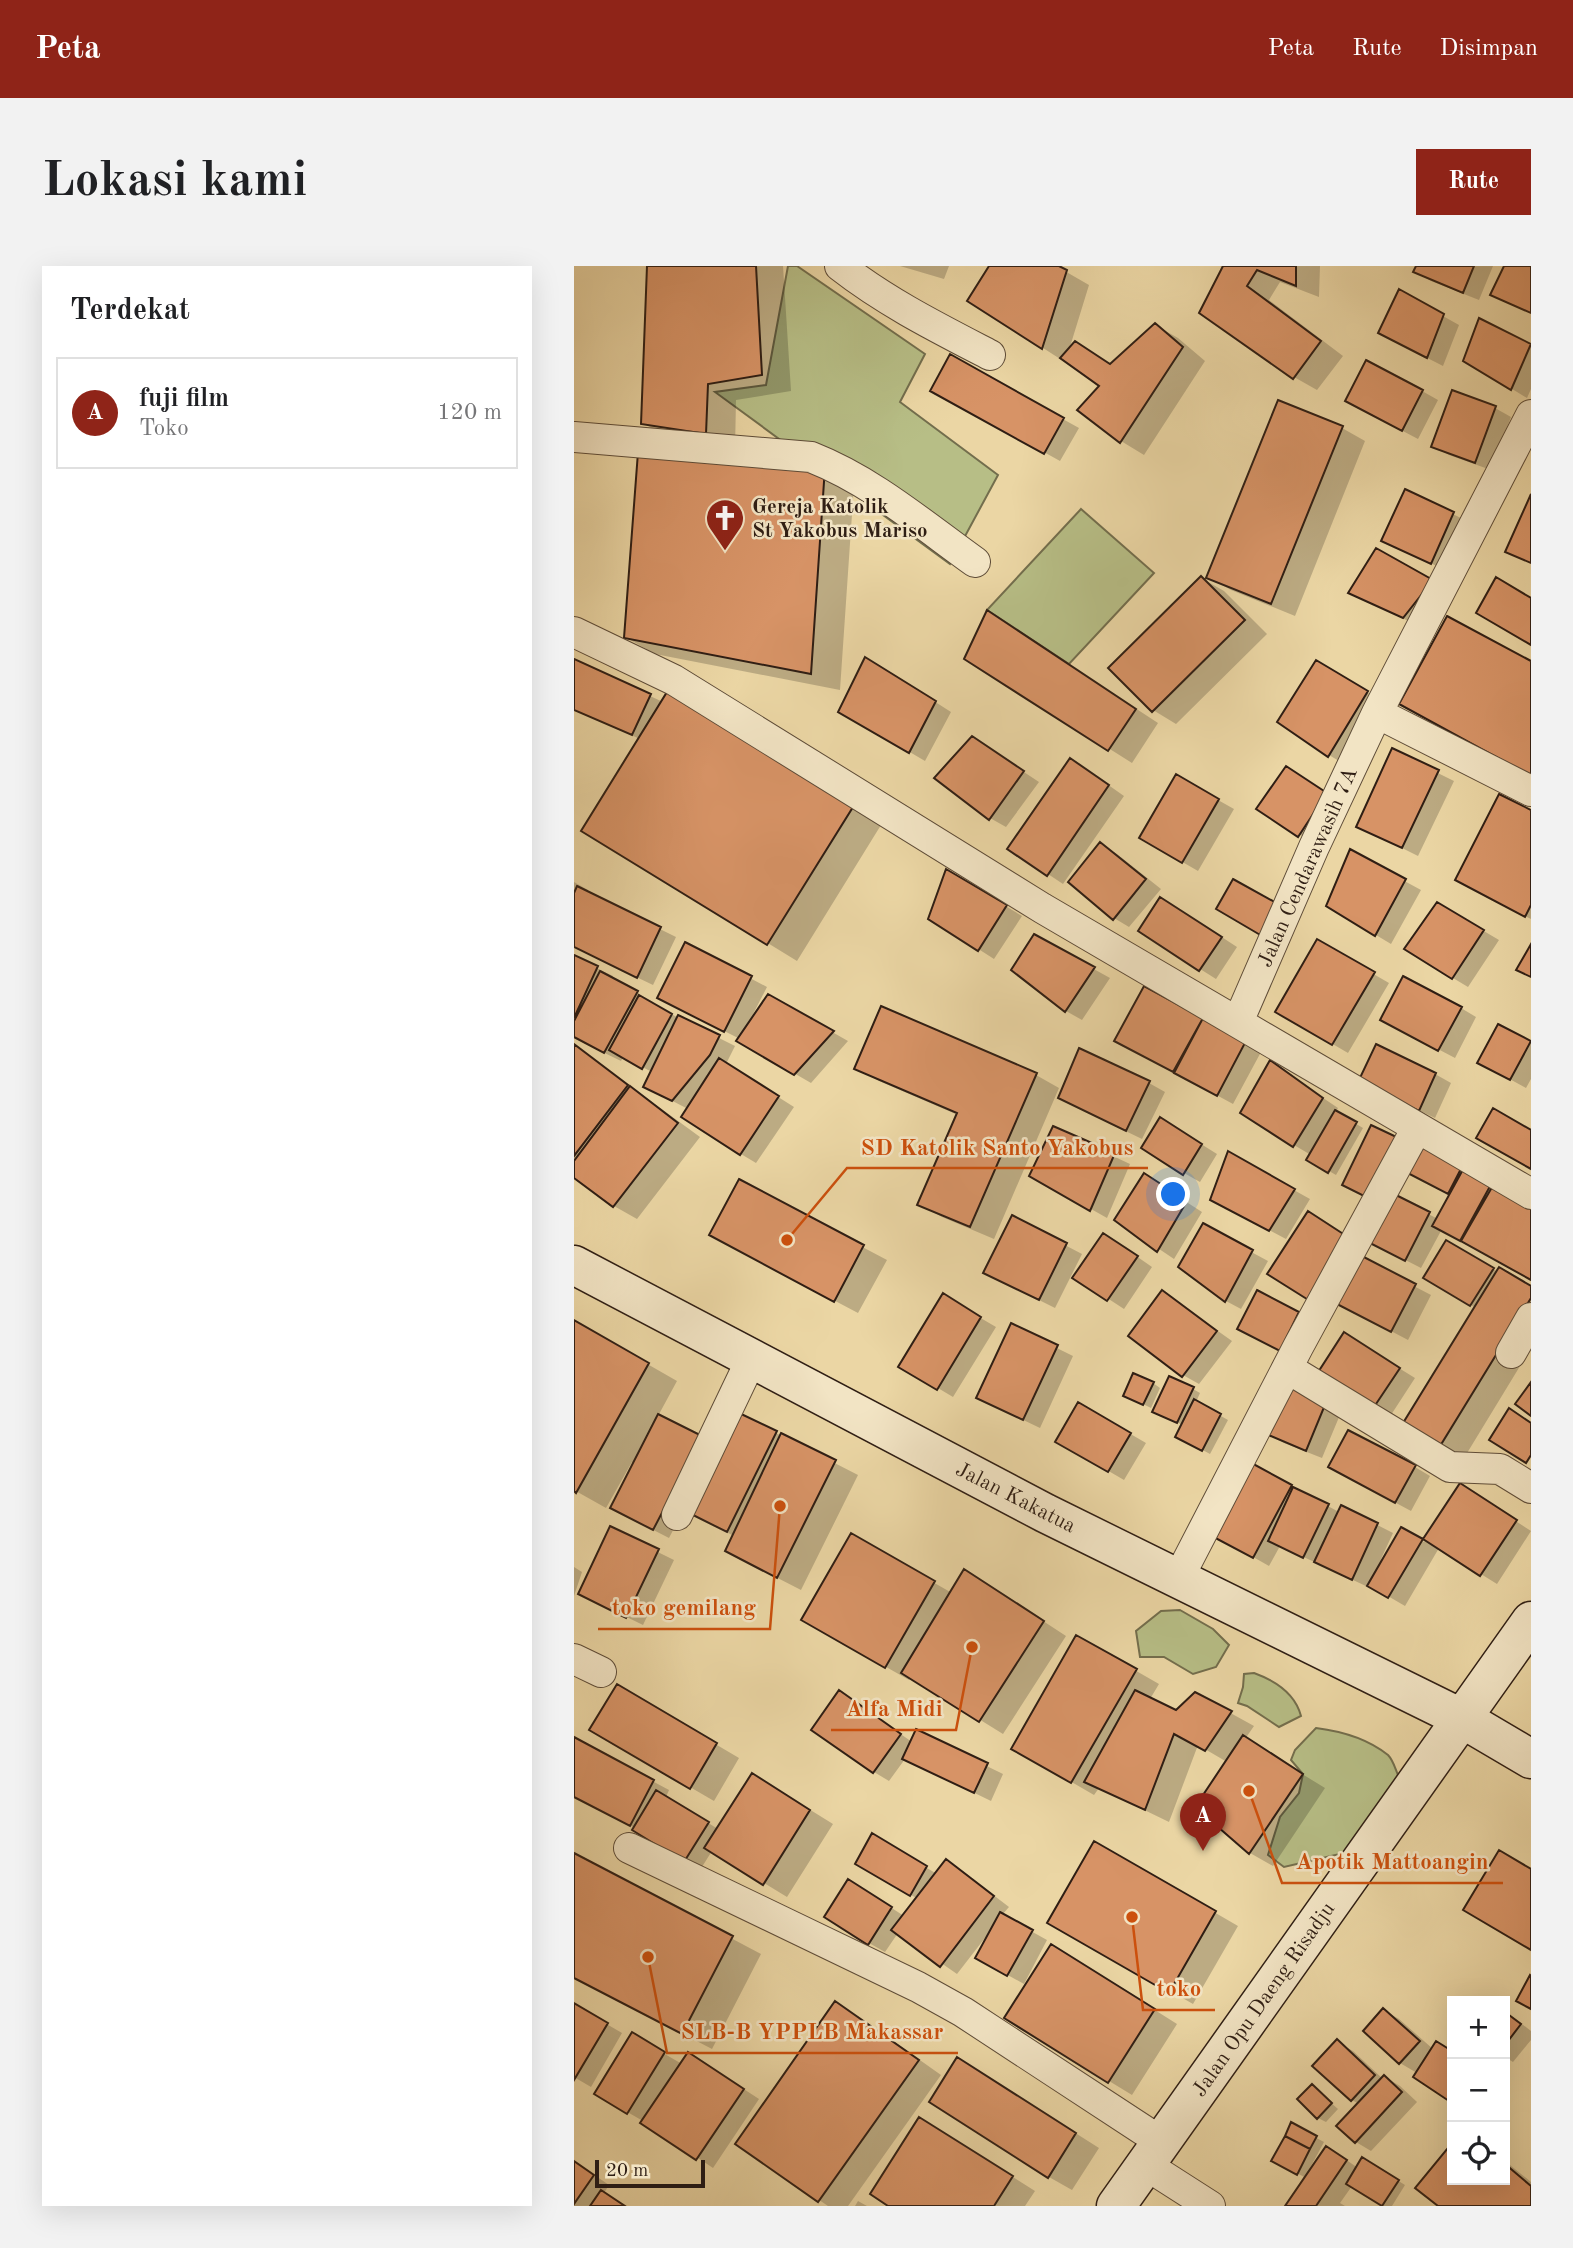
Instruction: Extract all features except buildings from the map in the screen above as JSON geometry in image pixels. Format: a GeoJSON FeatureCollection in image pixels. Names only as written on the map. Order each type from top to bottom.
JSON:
{"type":"FeatureCollection","features":[{"type":"Feature","properties":{"kind":"main road","name":"Jalan Kakatua"},"geometry":{"type":"LineString","coordinates":[[574,1265],[1045,1513],[1463,1719],[1531,1759]]}},
{"type":"Feature","properties":{"kind":"main road","name":"Jalan Opu Daeng Risadju"},"geometry":{"type":"LineString","coordinates":[[1116,2206],[1531,1620]]}},
{"type":"Feature","properties":{"kind":"street"},"geometry":{"type":"LineString","coordinates":[[840,266],[864,285],[911,313],[990,355]]}},
{"type":"Feature","properties":{"kind":"street","name":"Jalan Cendarawasih 7A"},"geometry":{"type":"LineString","coordinates":[[1238,1022],[1314,847],[1377,713],[1531,415]]}},
{"type":"Feature","properties":{"kind":"street"},"geometry":{"type":"LineString","coordinates":[[574,437],[811,457],[866,484],[975,562]]}},
{"type":"Feature","properties":{"kind":"street"},"geometry":{"type":"LineString","coordinates":[[574,632],[674,680],[1042,908],[1531,1194]]}},
{"type":"Feature","properties":{"kind":"street"},"geometry":{"type":"LineString","coordinates":[[1377,713],[1531,791]]}},
{"type":"Feature","properties":{"kind":"street"},"geometry":{"type":"LineString","coordinates":[[1178,1579],[1287,1368],[1417,1128]]}},
{"type":"Feature","properties":{"kind":"street"},"geometry":{"type":"LineString","coordinates":[[1511,1353],[1531,1318]]}},
{"type":"Feature","properties":{"kind":"street"},"geometry":{"type":"LineString","coordinates":[[677,1515],[752,1358]]}},
{"type":"Feature","properties":{"kind":"street"},"geometry":{"type":"LineString","coordinates":[[1287,1368],[1450,1467],[1500,1469],[1531,1488]]}},
{"type":"Feature","properties":{"kind":"street"},"geometry":{"type":"LineString","coordinates":[[574,1659],[601,1672]]}},
{"type":"Feature","properties":{"kind":"street"},"geometry":{"type":"LineString","coordinates":[[629,1848],[918,1987],[963,2012],[1155,2154],[1210,2206]]}},
{"type":"Feature","properties":{"kind":"green space"},"geometry":{"type":"Polygon","coordinates":[[[788,266],[797,266],[925,354],[900,402],[998,475],[950,564],[715,392],[766,385],[788,266]]]}},
{"type":"Feature","properties":{"kind":"green space"},"geometry":{"type":"Polygon","coordinates":[[[1081,509],[1154,573],[1069,664],[987,610],[1081,509]]]}},
{"type":"Feature","properties":{"kind":"green space"},"geometry":{"type":"Polygon","coordinates":[[[1180,1610],[1213,1629],[1229,1645],[1216,1667],[1193,1674],[1164,1657],[1140,1657],[1136,1631],[1161,1611],[1180,1610]]]}},
{"type":"Feature","properties":{"kind":"green space"},"geometry":{"type":"Polygon","coordinates":[[[1254,1673],[1284,1689],[1301,1716],[1279,1727],[1238,1703],[1244,1674],[1254,1673]]]}},
{"type":"Feature","properties":{"kind":"green space"},"geometry":{"type":"Polygon","coordinates":[[[1316,1728],[1372,1744],[1390,1757],[1398,1775],[1387,1803],[1344,1853],[1284,1867],[1268,1855],[1280,1817],[1299,1793],[1303,1774],[1291,1760],[1295,1750],[1316,1728]]]}},
{"type":"Feature","properties":{"kind":"place","name":"Gereja Katolik St Yakobus Mariso"},"geometry":{"type":"Point","coordinates":[725,552]}},
{"type":"Feature","properties":{"kind":"place","name":"SD Katolik Santo Yakobus"},"geometry":{"type":"Point","coordinates":[787,1240]}},
{"type":"Feature","properties":{"kind":"place","name":"toko gemilang"},"geometry":{"type":"Point","coordinates":[780,1506]}},
{"type":"Feature","properties":{"kind":"place","name":"Alfa Midi"},"geometry":{"type":"Point","coordinates":[972,1647]}},
{"type":"Feature","properties":{"kind":"place","name":"Apotik Mattoangin"},"geometry":{"type":"Point","coordinates":[1249,1791]}},
{"type":"Feature","properties":{"kind":"place","name":"fuji film"},"geometry":{"type":"Point","coordinates":[1203,1851]}},
{"type":"Feature","properties":{"kind":"place","name":"toko"},"geometry":{"type":"Point","coordinates":[1132,1917]}},
{"type":"Feature","properties":{"kind":"place","name":"SLB-B YPPLB Makassar"},"geometry":{"type":"Point","coordinates":[648,1957]}}]}
